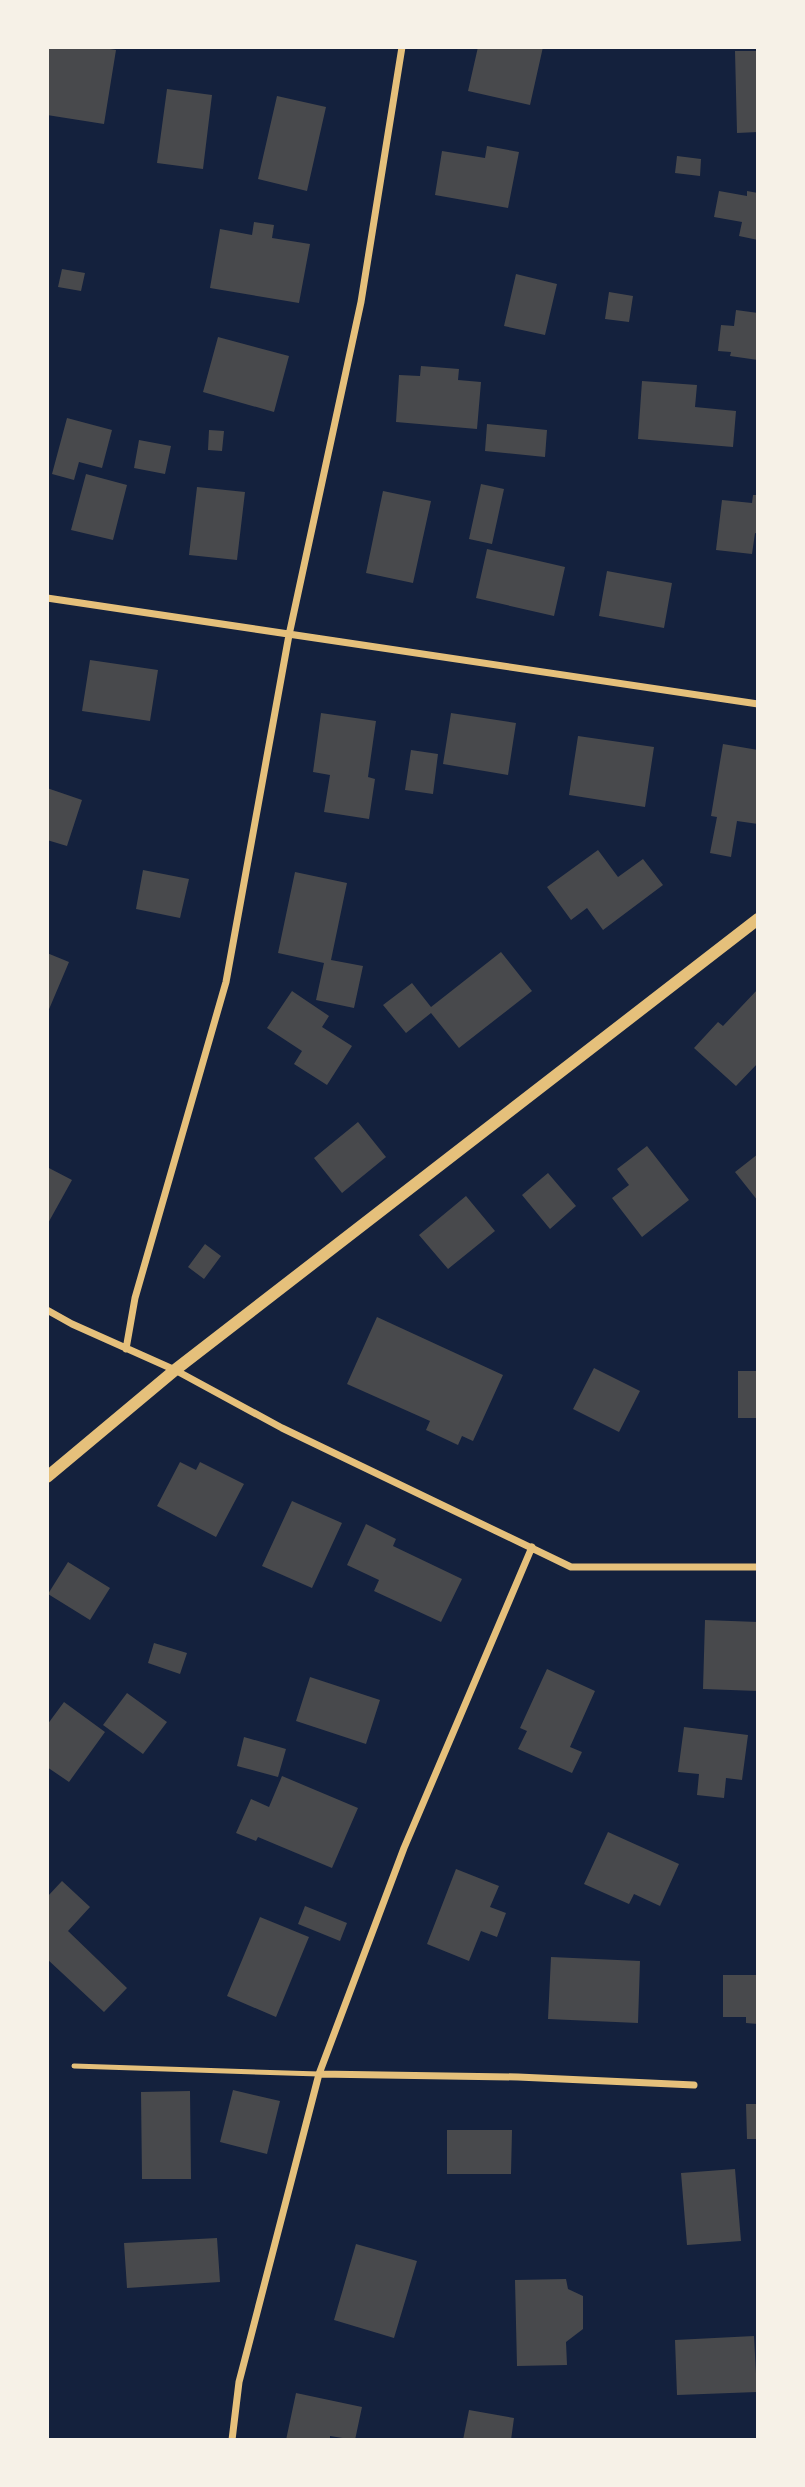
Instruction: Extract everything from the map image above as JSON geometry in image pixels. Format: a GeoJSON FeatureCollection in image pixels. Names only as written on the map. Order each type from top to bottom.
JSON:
{"type":"FeatureCollection","features":[{"type":"Feature","properties":{"kind":"street"},"geometry":{"type":"LineString","coordinates":[[126,1349],[135,1298],[226,982],[289,635],[361,302],[402,47]]}},
{"type":"Feature","properties":{"kind":"street"},"geometry":{"type":"LineString","coordinates":[[47,598],[758,704]]}},
{"type":"Feature","properties":{"kind":"street"},"geometry":{"type":"LineString","coordinates":[[47,1477],[175,1370],[758,919]]}},
{"type":"Feature","properties":{"kind":"street"},"geometry":{"type":"LineString","coordinates":[[47,1310],[175,1370],[282,1428],[572,1567],[758,1567]]}},
{"type":"Feature","properties":{"kind":"street"},"geometry":{"type":"LineString","coordinates":[[232,2440],[239,2382],[319,2074],[404,1848],[533,1547]]}},
{"type":"Feature","properties":{"kind":"street"},"geometry":{"type":"LineString","coordinates":[[319,2074],[518,2077],[694,2085]]}},
{"type":"Feature","properties":{"kind":"lane"},"geometry":{"type":"LineString","coordinates":[[74,2066],[319,2074]]}},
{"type":"Feature","properties":{"kind":"building"},"geometry":{"type":"Polygon","coordinates":[[[47,47],[98,47],[116,50],[104,124],[47,115],[47,47]]]}},
{"type":"Feature","properties":{"kind":"building"},"geometry":{"type":"Polygon","coordinates":[[[478,47],[543,47],[530,105],[468,91],[478,47]]]}},
{"type":"Feature","properties":{"kind":"building"},"geometry":{"type":"Polygon","coordinates":[[[735,51],[758,51],[758,132],[737,133],[735,51]]]}},
{"type":"Feature","properties":{"kind":"building"},"geometry":{"type":"Polygon","coordinates":[[[167,89],[212,95],[203,169],[157,163],[167,89]]]}},
{"type":"Feature","properties":{"kind":"building"},"geometry":{"type":"Polygon","coordinates":[[[277,96],[326,107],[307,191],[258,179],[277,96]]]}},
{"type":"Feature","properties":{"kind":"building"},"geometry":{"type":"Polygon","coordinates":[[[487,146],[519,152],[508,208],[435,195],[442,151],[485,158],[487,146]]]}},
{"type":"Feature","properties":{"kind":"building"},"geometry":{"type":"Polygon","coordinates":[[[677,156],[701,159],[700,176],[675,173],[677,156]]]}},
{"type":"Feature","properties":{"kind":"building"},"geometry":{"type":"Polygon","coordinates":[[[719,191],[747,196],[747,191],[758,193],[758,240],[739,236],[742,222],[714,217],[719,191]]]}},
{"type":"Feature","properties":{"kind":"building"},"geometry":{"type":"Polygon","coordinates":[[[254,222],[274,225],[272,238],[310,244],[299,303],[210,288],[220,229],[252,235],[254,222]]]}},
{"type":"Feature","properties":{"kind":"building"},"geometry":{"type":"Polygon","coordinates":[[[62,269],[85,273],[81,291],[58,287],[62,269]]]}},
{"type":"Feature","properties":{"kind":"building"},"geometry":{"type":"Polygon","coordinates":[[[516,274],[557,284],[545,335],[504,326],[516,274]]]}},
{"type":"Feature","properties":{"kind":"building"},"geometry":{"type":"Polygon","coordinates":[[[609,292],[633,296],[629,322],[605,319],[609,292]]]}},
{"type":"Feature","properties":{"kind":"building"},"geometry":{"type":"Polygon","coordinates":[[[736,310],[758,313],[758,360],[730,356],[731,352],[718,351],[721,325],[734,326],[736,310]]]}},
{"type":"Feature","properties":{"kind":"building"},"geometry":{"type":"Polygon","coordinates":[[[218,337],[289,356],[274,412],[203,392],[218,337]]]}},
{"type":"Feature","properties":{"kind":"building"},"geometry":{"type":"Polygon","coordinates":[[[421,366],[459,369],[458,380],[481,382],[477,429],[396,422],[399,375],[420,376],[421,366]]]}},
{"type":"Feature","properties":{"kind":"building"},"geometry":{"type":"Polygon","coordinates":[[[642,381],[697,385],[695,407],[736,411],[733,447],[638,439],[642,381]]]}},
{"type":"Feature","properties":{"kind":"building"},"geometry":{"type":"Polygon","coordinates":[[[67,418],[112,430],[102,468],[79,462],[74,480],[52,474],[67,418]]]}},
{"type":"Feature","properties":{"kind":"building"},"geometry":{"type":"Polygon","coordinates":[[[487,424],[547,430],[545,457],[485,451],[487,424]]]}},
{"type":"Feature","properties":{"kind":"building"},"geometry":{"type":"Polygon","coordinates":[[[209,430],[224,431],[222,451],[208,450],[209,430]]]}},
{"type":"Feature","properties":{"kind":"building"},"geometry":{"type":"Polygon","coordinates":[[[139,440],[171,446],[165,474],[134,468],[139,440]]]}},
{"type":"Feature","properties":{"kind":"building"},"geometry":{"type":"Polygon","coordinates":[[[86,474],[127,485],[113,540],[71,530],[86,474]]]}},
{"type":"Feature","properties":{"kind":"building"},"geometry":{"type":"Polygon","coordinates":[[[481,484],[504,489],[492,544],[469,539],[481,484]]]}},
{"type":"Feature","properties":{"kind":"building"},"geometry":{"type":"Polygon","coordinates":[[[197,487],[245,492],[237,560],[189,555],[197,487]]]}},
{"type":"Feature","properties":{"kind":"building"},"geometry":{"type":"Polygon","coordinates":[[[383,491],[431,501],[413,583],[366,573],[383,491]]]}},
{"type":"Feature","properties":{"kind":"building"},"geometry":{"type":"Polygon","coordinates":[[[753,495],[758,495],[758,534],[755,533],[752,554],[716,550],[722,500],[752,503],[753,495]]]}},
{"type":"Feature","properties":{"kind":"building"},"geometry":{"type":"Polygon","coordinates":[[[487,549],[565,567],[554,616],[476,598],[487,549]]]}},
{"type":"Feature","properties":{"kind":"building"},"geometry":{"type":"Polygon","coordinates":[[[607,571],[672,583],[664,628],[599,616],[607,571]]]}},
{"type":"Feature","properties":{"kind":"building"},"geometry":{"type":"Polygon","coordinates":[[[90,660],[158,670],[150,721],[82,711],[90,660]]]}},
{"type":"Feature","properties":{"kind":"building"},"geometry":{"type":"Polygon","coordinates":[[[321,713],[376,721],[368,777],[375,779],[369,819],[324,812],[330,775],[313,772],[321,713]]]}},
{"type":"Feature","properties":{"kind":"building"},"geometry":{"type":"Polygon","coordinates":[[[451,713],[516,723],[508,775],[443,764],[451,713]]]}},
{"type":"Feature","properties":{"kind":"building"},"geometry":{"type":"Polygon","coordinates":[[[578,736],[654,747],[645,807],[569,795],[578,736]]]}},
{"type":"Feature","properties":{"kind":"building"},"geometry":{"type":"Polygon","coordinates":[[[723,744],[758,750],[758,824],[737,821],[731,857],[710,853],[717,817],[711,816],[723,744]]]}},
{"type":"Feature","properties":{"kind":"building"},"geometry":{"type":"Polygon","coordinates":[[[411,750],[438,754],[433,794],[405,790],[411,750]]]}},
{"type":"Feature","properties":{"kind":"building"},"geometry":{"type":"Polygon","coordinates":[[[47,788],[82,800],[67,846],[47,840],[47,788]]]}},
{"type":"Feature","properties":{"kind":"building"},"geometry":{"type":"Polygon","coordinates":[[[598,850],[618,877],[643,859],[663,885],[603,930],[587,908],[571,920],[547,887],[598,850]]]}},
{"type":"Feature","properties":{"kind":"building"},"geometry":{"type":"Polygon","coordinates":[[[143,870],[189,879],[180,918],[136,909],[143,870]]]}},
{"type":"Feature","properties":{"kind":"building"},"geometry":{"type":"Polygon","coordinates":[[[295,872],[347,883],[331,960],[363,966],[354,1008],[316,1000],[324,963],[278,953],[295,872]]]}},
{"type":"Feature","properties":{"kind":"building"},"geometry":{"type":"Polygon","coordinates":[[[501,952],[532,991],[459,1048],[431,1013],[406,1033],[383,1005],[412,983],[431,1007],[501,952]]]}},
{"type":"Feature","properties":{"kind":"building"},"geometry":{"type":"Polygon","coordinates":[[[47,953],[69,962],[47,1014],[47,953]]]}},
{"type":"Feature","properties":{"kind":"building"},"geometry":{"type":"Polygon","coordinates":[[[758,989],[758,1063],[736,1086],[694,1048],[718,1022],[723,1026],[758,989]]]}},
{"type":"Feature","properties":{"kind":"building"},"geometry":{"type":"Polygon","coordinates":[[[292,991],[329,1016],[322,1027],[352,1046],[327,1085],[294,1064],[302,1051],[267,1028],[292,991]]]}},
{"type":"Feature","properties":{"kind":"building"},"geometry":{"type":"Polygon","coordinates":[[[358,1122],[386,1157],[342,1193],[314,1158],[358,1122]]]}},
{"type":"Feature","properties":{"kind":"building"},"geometry":{"type":"Polygon","coordinates":[[[647,1146],[689,1200],[642,1237],[612,1198],[629,1185],[617,1169],[647,1146]]]}},
{"type":"Feature","properties":{"kind":"building"},"geometry":{"type":"Polygon","coordinates":[[[758,1154],[758,1201],[735,1172],[758,1154]]]}},
{"type":"Feature","properties":{"kind":"building"},"geometry":{"type":"Polygon","coordinates":[[[47,1167],[72,1180],[47,1225],[47,1167]]]}},
{"type":"Feature","properties":{"kind":"building"},"geometry":{"type":"Polygon","coordinates":[[[548,1173],[576,1206],[550,1229],[522,1195],[548,1173]]]}},
{"type":"Feature","properties":{"kind":"building"},"geometry":{"type":"Polygon","coordinates":[[[466,1196],[495,1231],[448,1269],[419,1235],[466,1196]]]}},
{"type":"Feature","properties":{"kind":"building"},"geometry":{"type":"Polygon","coordinates":[[[205,1244],[221,1256],[204,1279],[188,1267],[205,1244]]]}},
{"type":"Feature","properties":{"kind":"building"},"geometry":{"type":"Polygon","coordinates":[[[377,1317],[503,1375],[473,1441],[462,1436],[458,1445],[426,1430],[430,1421],[347,1384],[377,1317]]]}},
{"type":"Feature","properties":{"kind":"building"},"geometry":{"type":"Polygon","coordinates":[[[594,1368],[640,1391],[619,1432],[573,1409],[594,1368]]]}},
{"type":"Feature","properties":{"kind":"building"},"geometry":{"type":"Polygon","coordinates":[[[738,1371],[758,1371],[758,1418],[738,1418],[738,1371]]]}},
{"type":"Feature","properties":{"kind":"building"},"geometry":{"type":"Polygon","coordinates":[[[180,1462],[196,1470],[200,1462],[244,1484],[216,1537],[157,1506],[180,1462]]]}},
{"type":"Feature","properties":{"kind":"building"},"geometry":{"type":"Polygon","coordinates":[[[292,1501],[342,1523],[312,1588],[262,1566],[292,1501]]]}},
{"type":"Feature","properties":{"kind":"building"},"geometry":{"type":"Polygon","coordinates":[[[366,1524],[396,1539],[393,1546],[462,1579],[441,1622],[374,1591],[379,1580],[347,1565],[366,1524]]]}},
{"type":"Feature","properties":{"kind":"building"},"geometry":{"type":"Polygon","coordinates":[[[68,1562],[110,1588],[90,1620],[48,1594],[68,1562]]]}},
{"type":"Feature","properties":{"kind":"building"},"geometry":{"type":"Polygon","coordinates":[[[705,1620],[758,1622],[758,1691],[703,1689],[705,1620]]]}},
{"type":"Feature","properties":{"kind":"building"},"geometry":{"type":"Polygon","coordinates":[[[154,1643],[187,1653],[180,1674],[148,1663],[154,1643]]]}},
{"type":"Feature","properties":{"kind":"building"},"geometry":{"type":"Polygon","coordinates":[[[547,1669],[595,1691],[570,1747],[582,1752],[572,1773],[518,1749],[527,1731],[520,1728],[547,1669]]]}},
{"type":"Feature","properties":{"kind":"building"},"geometry":{"type":"Polygon","coordinates":[[[310,1677],[380,1700],[366,1744],[296,1721],[310,1677]]]}},
{"type":"Feature","properties":{"kind":"building"},"geometry":{"type":"Polygon","coordinates":[[[127,1693],[167,1722],[143,1754],[103,1725],[127,1693]]]}},
{"type":"Feature","properties":{"kind":"building"},"geometry":{"type":"Polygon","coordinates":[[[64,1702],[105,1732],[69,1782],[47,1767],[47,1725],[64,1702]]]}},
{"type":"Feature","properties":{"kind":"building"},"geometry":{"type":"Polygon","coordinates":[[[684,1727],[748,1735],[742,1780],[726,1778],[724,1798],[697,1795],[699,1774],[678,1772],[684,1727]]]}},
{"type":"Feature","properties":{"kind":"building"},"geometry":{"type":"Polygon","coordinates":[[[244,1737],[286,1749],[278,1777],[237,1766],[244,1737]]]}},
{"type":"Feature","properties":{"kind":"building"},"geometry":{"type":"Polygon","coordinates":[[[282,1776],[358,1808],[332,1868],[258,1837],[256,1841],[236,1833],[251,1799],[269,1807],[282,1776]]]}},
{"type":"Feature","properties":{"kind":"building"},"geometry":{"type":"Polygon","coordinates":[[[608,1832],[679,1864],[660,1906],[634,1894],[629,1904],[584,1884],[608,1832]]]}},
{"type":"Feature","properties":{"kind":"building"},"geometry":{"type":"Polygon","coordinates":[[[456,1869],[499,1886],[490,1907],[506,1913],[497,1937],[481,1931],[469,1961],[427,1944],[456,1869]]]}},
{"type":"Feature","properties":{"kind":"building"},"geometry":{"type":"Polygon","coordinates":[[[62,1881],[90,1907],[68,1931],[127,1988],[104,2012],[47,1959],[47,1897],[62,1881]]]}},
{"type":"Feature","properties":{"kind":"building"},"geometry":{"type":"Polygon","coordinates":[[[305,1906],[347,1923],[340,1941],[298,1924],[305,1906]]]}},
{"type":"Feature","properties":{"kind":"building"},"geometry":{"type":"Polygon","coordinates":[[[260,1917],[309,1937],[276,2017],[227,1996],[260,1917]]]}},
{"type":"Feature","properties":{"kind":"building"},"geometry":{"type":"Polygon","coordinates":[[[551,1957],[640,1961],[638,2023],[548,2019],[551,1957]]]}},
{"type":"Feature","properties":{"kind":"building"},"geometry":{"type":"Polygon","coordinates":[[[723,1975],[758,1975],[758,2024],[746,2023],[746,2017],[723,2017],[723,1975]]]}},
{"type":"Feature","properties":{"kind":"building"},"geometry":{"type":"Polygon","coordinates":[[[233,2090],[280,2101],[267,2154],[220,2142],[233,2090]]]}},
{"type":"Feature","properties":{"kind":"building"},"geometry":{"type":"Polygon","coordinates":[[[190,2091],[191,2179],[142,2179],[141,2092],[190,2091]]]}},
{"type":"Feature","properties":{"kind":"building"},"geometry":{"type":"Polygon","coordinates":[[[746,2104],[758,2104],[758,2139],[747,2139],[746,2104]]]}},
{"type":"Feature","properties":{"kind":"building"},"geometry":{"type":"Polygon","coordinates":[[[447,2130],[512,2130],[511,2174],[447,2174],[447,2130]]]}},
{"type":"Feature","properties":{"kind":"building"},"geometry":{"type":"Polygon","coordinates":[[[735,2169],[741,2241],[687,2245],[681,2173],[735,2169]]]}},
{"type":"Feature","properties":{"kind":"building"},"geometry":{"type":"Polygon","coordinates":[[[217,2238],[220,2282],[127,2288],[124,2243],[217,2238]]]}},
{"type":"Feature","properties":{"kind":"building"},"geometry":{"type":"Polygon","coordinates":[[[356,2244],[417,2261],[394,2338],[334,2320],[356,2244]]]}},
{"type":"Feature","properties":{"kind":"building"},"geometry":{"type":"Polygon","coordinates":[[[566,2279],[568,2289],[583,2296],[583,2329],[566,2342],[567,2365],[517,2366],[515,2280],[566,2279]]]}},
{"type":"Feature","properties":{"kind":"building"},"geometry":{"type":"Polygon","coordinates":[[[754,2336],[757,2392],[677,2395],[675,2340],[754,2336]]]}},
{"type":"Feature","properties":{"kind":"building"},"geometry":{"type":"Polygon","coordinates":[[[296,2393],[362,2407],[355,2440],[330,2436],[330,2440],[286,2440],[296,2393]]]}},
{"type":"Feature","properties":{"kind":"building"},"geometry":{"type":"Polygon","coordinates":[[[469,2410],[514,2418],[511,2440],[463,2440],[469,2410]]]}}]}
